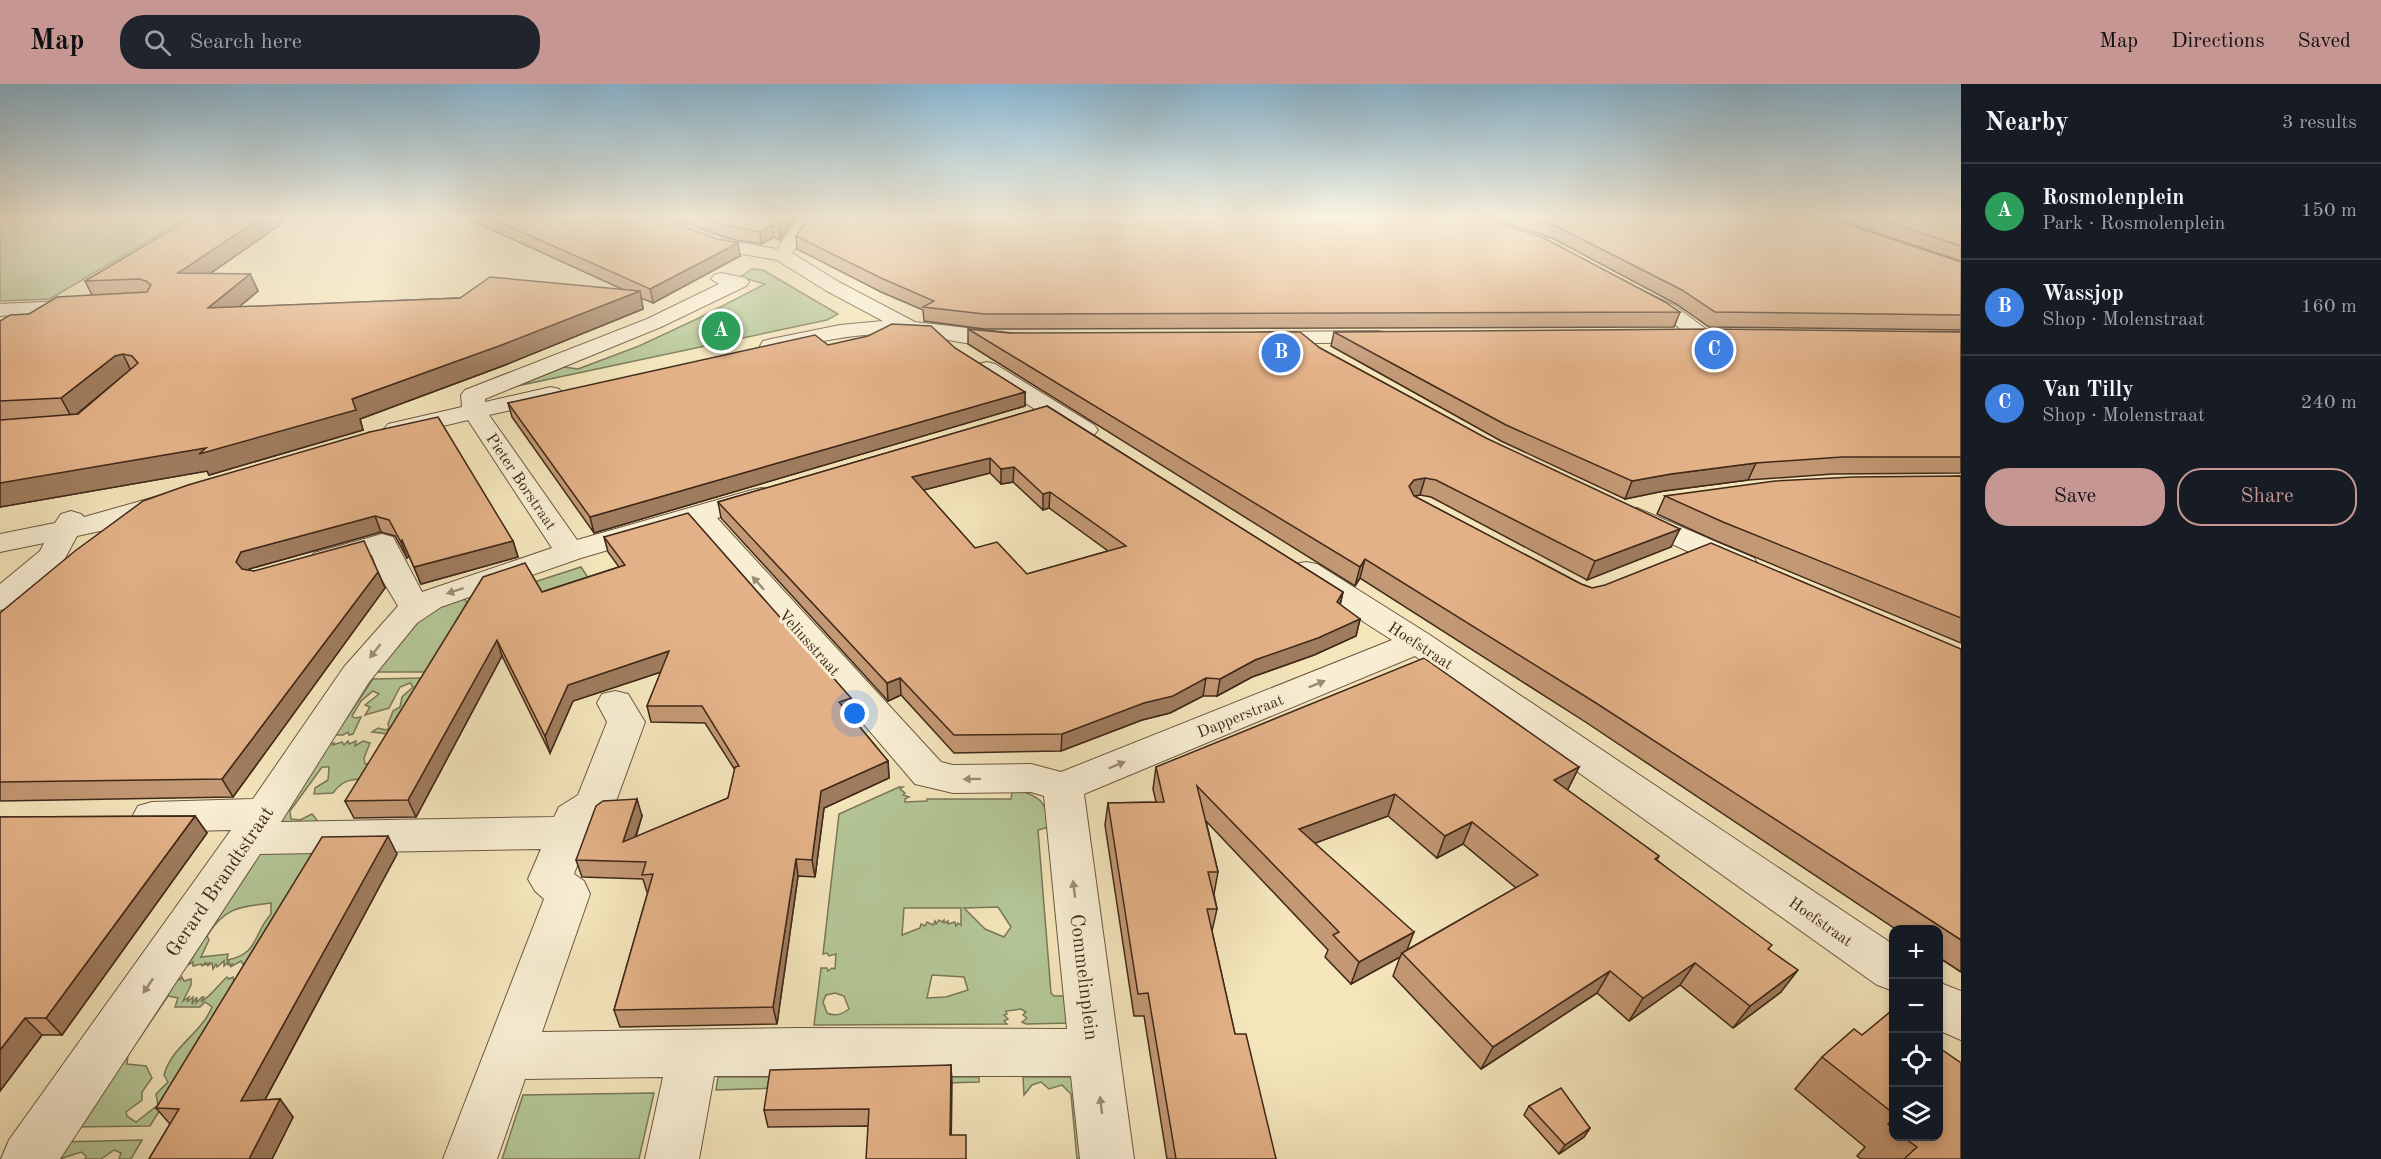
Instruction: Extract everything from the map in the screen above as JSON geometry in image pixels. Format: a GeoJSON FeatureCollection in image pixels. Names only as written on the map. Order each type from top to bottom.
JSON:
{"type":"FeatureCollection","features":[{"type":"Feature","properties":{"kind":"street"},"geometry":{"type":"LineString","coordinates":[[802,267],[832,286],[926,331],[1108,446]]}},
{"type":"Feature","properties":{"kind":"street"},"geometry":{"type":"LineString","coordinates":[[474,411],[473,395],[654,323],[739,282],[721,279]]}},
{"type":"Feature","properties":{"kind":"street"},"geometry":{"type":"LineString","coordinates":[[1627,288],[1668,310],[1703,335]]}},
{"type":"Feature","properties":{"kind":"street"},"geometry":{"type":"LineString","coordinates":[[0,310],[98,314],[0,326]]}},
{"type":"Feature","properties":{"kind":"street"},"geometry":{"type":"LineString","coordinates":[[746,351],[839,331],[865,328],[926,331],[983,338],[1033,339]]}},
{"type":"Feature","properties":{"kind":"street"},"geometry":{"type":"LineString","coordinates":[[1668,336],[1727,335]]}},
{"type":"Feature","properties":{"kind":"street"},"geometry":{"type":"LineString","coordinates":[[1303,337],[1335,361]]}},
{"type":"Feature","properties":{"kind":"street"},"geometry":{"type":"LineString","coordinates":[[1245,338],[1398,337]]}},
{"type":"Feature","properties":{"kind":"street"},"geometry":{"type":"LineString","coordinates":[[378,435],[570,390]]}},
{"type":"Feature","properties":{"kind":"street"},"geometry":{"type":"LineString","coordinates":[[1017,419],[1051,409]]}},
{"type":"Feature","properties":{"kind":"street","name":"Pieter Borstraat"},"geometry":{"type":"LineString","coordinates":[[474,411],[570,552]]}},
{"type":"Feature","properties":{"kind":"street","name":"Gerard Brandtstraat"},"geometry":{"type":"LineString","coordinates":[[28,1159],[257,826],[357,675],[396,625],[415,609],[444,595],[570,552],[790,487]]}},
{"type":"Feature","properties":{"kind":"street"},"geometry":{"type":"LineString","coordinates":[[1665,501],[1617,508],[1767,576]]}},
{"type":"Feature","properties":{"kind":"street","name":"Veliusstraat"},"geometry":{"type":"LineString","coordinates":[[699,515],[922,768],[939,777],[1031,778],[1063,787]]}},
{"type":"Feature","properties":{"kind":"street"},"geometry":{"type":"LineString","coordinates":[[0,529],[69,524]]}},
{"type":"Feature","properties":{"kind":"street"},"geometry":{"type":"LineString","coordinates":[[0,543],[69,524]]}},
{"type":"Feature","properties":{"kind":"street"},"geometry":{"type":"LineString","coordinates":[[0,600],[52,556],[69,524]]}},
{"type":"Feature","properties":{"kind":"street"},"geometry":{"type":"LineString","coordinates":[[295,568],[382,543],[396,576],[415,609]]}},
{"type":"Feature","properties":{"kind":"street"},"geometry":{"type":"LineString","coordinates":[[1670,561],[1702,548]]}},
{"type":"Feature","properties":{"kind":"street","name":"Hoefstraat"},"geometry":{"type":"LineString","coordinates":[[1282,556],[1418,642],[1889,968]]}},
{"type":"Feature","properties":{"kind":"street","name":"Dapperstraat"},"geometry":{"type":"LineString","coordinates":[[1063,787],[1418,642]]}},
{"type":"Feature","properties":{"kind":"street"},"geometry":{"type":"LineString","coordinates":[[470,1159],[568,894],[550,879],[574,818],[595,804],[626,722],[615,704]]}},
{"type":"Feature","properties":{"kind":"street","name":"Commelinplein"},"geometry":{"type":"LineString","coordinates":[[508,1056],[798,1051],[1095,1052],[1063,787]]}},
{"type":"Feature","properties":{"kind":"street"},"geometry":{"type":"LineString","coordinates":[[114,817],[257,826],[568,833]]}},
{"type":"Feature","properties":{"kind":"street"},"geometry":{"type":"LineString","coordinates":[[1943,1006],[1961,1018]]}},
{"type":"Feature","properties":{"kind":"street"},"geometry":{"type":"LineString","coordinates":[[1095,1052],[1107,1159]]}},
{"type":"Feature","properties":{"kind":"street"},"geometry":{"type":"LineString","coordinates":[[672,1159],[693,1053]]}},
{"type":"Feature","properties":{"kind":"green space"},"geometry":{"type":"Polygon","coordinates":[[[0,267],[104,267],[50,299],[0,301],[0,267]]]}},
{"type":"Feature","properties":{"kind":"green space"},"geometry":{"type":"Polygon","coordinates":[[[752,269],[763,270],[838,314],[827,320],[517,386],[564,367],[578,369],[639,346],[701,317],[765,284],[740,277],[752,269]]]}},
{"type":"Feature","properties":{"kind":"green space"},"geometry":{"type":"Polygon","coordinates":[[[581,567],[593,585],[530,606],[522,586],[581,567]]]}},
{"type":"Feature","properties":{"kind":"green space"},"geometry":{"type":"Polygon","coordinates":[[[510,589],[515,594],[498,600],[505,594],[493,596],[493,600],[487,603],[482,613],[495,611],[505,614],[453,631],[428,672],[377,672],[403,634],[433,610],[463,595],[467,603],[510,589]]]}},
{"type":"Feature","properties":{"kind":"green space"},"geometry":{"type":"Polygon","coordinates":[[[424,678],[388,734],[372,732],[378,728],[386,730],[389,728],[388,724],[393,711],[400,707],[402,697],[413,687],[410,683],[400,687],[389,708],[365,715],[370,707],[365,705],[379,694],[373,691],[361,701],[352,716],[361,717],[353,734],[349,735],[348,732],[335,735],[373,679],[424,678]]]}},
{"type":"Feature","properties":{"kind":"green space"},"geometry":{"type":"Polygon","coordinates":[[[348,741],[349,744],[356,741],[355,746],[363,741],[370,743],[364,758],[365,764],[372,763],[362,779],[346,782],[333,793],[314,794],[315,788],[328,780],[329,767],[322,767],[290,811],[291,819],[300,820],[312,814],[317,820],[315,824],[274,825],[328,745],[342,742],[344,745],[348,741]]]}},
{"type":"Feature","properties":{"kind":"green space"},"geometry":{"type":"Polygon","coordinates":[[[899,787],[903,787],[900,789],[905,793],[903,795],[909,797],[905,799],[905,802],[927,801],[927,799],[1011,799],[1012,792],[1016,789],[1041,801],[1046,811],[1049,827],[1038,830],[1051,993],[1054,996],[1064,996],[1072,1023],[1026,1024],[1022,1022],[1027,1018],[1023,1015],[1026,1012],[1021,1009],[1006,1011],[1007,1014],[1004,1015],[1008,1019],[1004,1021],[1007,1024],[814,1025],[821,968],[827,968],[828,971],[835,969],[836,954],[829,956],[827,953],[823,954],[839,814],[899,787]],[[998,907],[964,908],[985,929],[1004,937],[1011,927],[998,907]],[[904,908],[902,935],[920,928],[921,924],[925,926],[927,922],[933,925],[935,921],[936,924],[939,920],[942,922],[944,920],[944,923],[948,921],[948,924],[955,922],[956,926],[958,923],[961,925],[961,908],[904,908]],[[932,975],[927,998],[946,997],[968,990],[964,977],[932,975]],[[835,993],[826,995],[823,1002],[827,1013],[839,1014],[849,1009],[844,996],[835,993]]]}},
{"type":"Feature","properties":{"kind":"green space"},"geometry":{"type":"Polygon","coordinates":[[[319,851],[244,966],[241,961],[230,967],[232,964],[228,965],[229,961],[224,966],[224,961],[217,967],[216,964],[213,969],[212,963],[204,965],[206,962],[202,966],[201,964],[193,966],[193,962],[188,965],[256,852],[319,851]],[[271,903],[241,908],[227,914],[220,919],[207,936],[209,940],[201,957],[228,954],[227,960],[245,953],[271,914],[271,903]]]}},
{"type":"Feature","properties":{"kind":"green space"},"geometry":{"type":"Polygon","coordinates":[[[182,977],[184,981],[191,979],[191,985],[183,1001],[189,997],[187,1002],[193,997],[192,1004],[196,998],[196,1003],[202,997],[204,997],[201,1002],[205,999],[227,977],[229,979],[233,977],[234,981],[241,979],[150,1126],[71,1127],[178,978],[180,980],[182,977]],[[168,996],[128,1055],[127,1064],[146,1066],[152,1078],[142,1092],[142,1100],[126,1112],[127,1116],[136,1122],[158,1105],[156,1094],[168,1082],[164,1075],[168,1065],[173,1056],[201,1025],[212,1007],[205,1002],[200,1007],[175,1007],[178,998],[168,996]]]}},
{"type":"Feature","properties":{"kind":"green space"},"geometry":{"type":"Polygon","coordinates":[[[718,1077],[979,1077],[979,1082],[716,1090],[718,1077]]]}},
{"type":"Feature","properties":{"kind":"green space"},"geometry":{"type":"Polygon","coordinates":[[[1023,1077],[1077,1077],[1086,1159],[1077,1159],[1071,1094],[1062,1085],[1049,1089],[1041,1082],[1032,1085],[1024,1095],[1023,1077]]]}},
{"type":"Feature","properties":{"kind":"green space"},"geometry":{"type":"Polygon","coordinates":[[[654,1093],[639,1159],[502,1159],[523,1095],[654,1093]]]}},
{"type":"Feature","properties":{"kind":"green space"},"geometry":{"type":"Polygon","coordinates":[[[142,1140],[131,1159],[119,1159],[121,1153],[114,1150],[101,1159],[85,1159],[86,1156],[81,1152],[60,1159],[50,1159],[61,1142],[142,1140]]]}},
{"type":"Feature","properties":{"kind":"building"},"geometry":{"type":"Polygon","coordinates":[[[108,267],[187,267],[178,273],[250,274],[208,308],[460,298],[490,277],[640,291],[499,346],[352,399],[356,410],[199,454],[206,448],[0,483],[0,420],[78,414],[138,363],[132,356],[123,354],[115,356],[61,398],[0,401],[0,321],[10,315],[29,314],[57,297],[147,292],[151,285],[139,279],[85,281],[108,267]]]}},
{"type":"Feature","properties":{"kind":"building"},"geometry":{"type":"Polygon","coordinates":[[[601,267],[692,267],[650,289],[601,267]]]}},
{"type":"Feature","properties":{"kind":"building"},"geometry":{"type":"Polygon","coordinates":[[[859,267],[1599,267],[1680,312],[984,314],[923,307],[934,301],[859,267]]]}},
{"type":"Feature","properties":{"kind":"building"},"geometry":{"type":"Polygon","coordinates":[[[1637,267],[1961,267],[1961,315],[1715,312],[1682,290],[1637,267]]]}},
{"type":"Feature","properties":{"kind":"building"},"geometry":{"type":"Polygon","coordinates":[[[892,324],[931,326],[955,348],[1025,392],[590,517],[508,403],[815,335],[828,345],[868,336],[892,324]]]}},
{"type":"Feature","properties":{"kind":"building"},"geometry":{"type":"Polygon","coordinates":[[[968,329],[1009,333],[1300,332],[1320,348],[1486,438],[1680,529],[1595,561],[1436,480],[1425,478],[1414,480],[1409,486],[1414,496],[1581,584],[1592,588],[1605,585],[1711,543],[1961,649],[1961,940],[1943,928],[1943,925],[1938,925],[1596,703],[1365,559],[1360,567],[968,329]]]}},
{"type":"Feature","properties":{"kind":"building"},"geometry":{"type":"Polygon","coordinates":[[[1709,329],[1961,332],[1961,457],[1842,457],[1756,463],[1632,481],[1506,425],[1334,332],[1709,329]]]}},
{"type":"Feature","properties":{"kind":"building"},"geometry":{"type":"Polygon","coordinates":[[[1047,406],[1343,592],[1337,602],[1360,619],[1318,638],[1255,660],[1220,679],[1206,678],[1173,696],[1144,703],[1062,734],[954,735],[900,678],[887,683],[718,502],[1047,406]],[[990,458],[912,477],[975,548],[997,542],[1027,574],[1126,546],[1050,492],[1043,494],[1014,467],[1001,469],[990,458]]]}},
{"type":"Feature","properties":{"kind":"building"},"geometry":{"type":"Polygon","coordinates":[[[438,417],[513,541],[414,567],[402,540],[401,542],[389,520],[375,516],[241,552],[236,562],[242,569],[254,571],[364,541],[378,572],[222,779],[0,782],[0,613],[75,551],[143,501],[188,485],[370,432],[438,417]]]}},
{"type":"Feature","properties":{"kind":"building"},"geometry":{"type":"Polygon","coordinates":[[[1961,476],[1961,618],[1723,522],[1665,496],[1775,481],[1854,477],[1961,476]]]}},
{"type":"Feature","properties":{"kind":"building"},"geometry":{"type":"Polygon","coordinates":[[[688,513],[851,698],[839,702],[888,761],[821,791],[812,860],[796,859],[773,1007],[614,1010],[653,874],[642,875],[646,862],[576,860],[596,806],[603,801],[637,799],[623,842],[728,798],[735,767],[739,766],[702,706],[647,706],[669,651],[568,685],[545,736],[497,640],[408,800],[345,801],[483,577],[525,563],[542,592],[625,565],[604,537],[688,513]]]}},
{"type":"Feature","properties":{"kind":"building"},"geometry":{"type":"Polygon","coordinates":[[[1424,658],[1579,767],[1554,780],[1659,856],[1655,859],[1772,945],[1768,949],[1798,970],[1750,1006],[1695,963],[1643,998],[1610,971],[1493,1047],[1402,953],[1538,875],[1472,822],[1445,836],[1395,794],[1299,829],[1414,932],[1359,962],[1333,935],[1339,932],[1197,786],[1218,872],[1208,872],[1217,909],[1207,909],[1235,1034],[1246,1034],[1276,1159],[1176,1159],[1148,993],[1138,994],[1108,803],[1164,802],[1156,767],[1424,658]]]}},
{"type":"Feature","properties":{"kind":"building"},"geometry":{"type":"Polygon","coordinates":[[[195,816],[46,1018],[25,1018],[0,1050],[0,817],[195,816]]]}},
{"type":"Feature","properties":{"kind":"building"},"geometry":{"type":"Polygon","coordinates":[[[388,836],[241,1101],[280,1099],[249,1159],[149,1159],[179,1109],[156,1108],[322,837],[388,836]]]}},
{"type":"Feature","properties":{"kind":"building"},"geometry":{"type":"Polygon","coordinates":[[[1889,1013],[1889,1110],[1822,1057],[1854,1029],[1862,1035],[1889,1013]]]}},
{"type":"Feature","properties":{"kind":"building"},"geometry":{"type":"Polygon","coordinates":[[[1943,1050],[1961,1063],[1961,1159],[1904,1159],[1917,1147],[1909,1141],[1943,1141],[1943,1050]]]}},
{"type":"Feature","properties":{"kind":"building"},"geometry":{"type":"Polygon","coordinates":[[[951,1065],[950,1135],[966,1135],[966,1159],[866,1159],[869,1109],[764,1110],[770,1070],[951,1065]]]}},
{"type":"Feature","properties":{"kind":"building"},"geometry":{"type":"Polygon","coordinates":[[[1561,1088],[1590,1128],[1565,1145],[1529,1106],[1561,1088]]]}},
{"type":"Feature","properties":{"kind":"place","name":"Rosmolenplein"},"geometry":{"type":"Point","coordinates":[721,331]}},
{"type":"Feature","properties":{"kind":"place","name":"Van Tilly"},"geometry":{"type":"Point","coordinates":[1714,350]}},
{"type":"Feature","properties":{"kind":"place","name":"Wassjop"},"geometry":{"type":"Point","coordinates":[1281,353]}}]}
